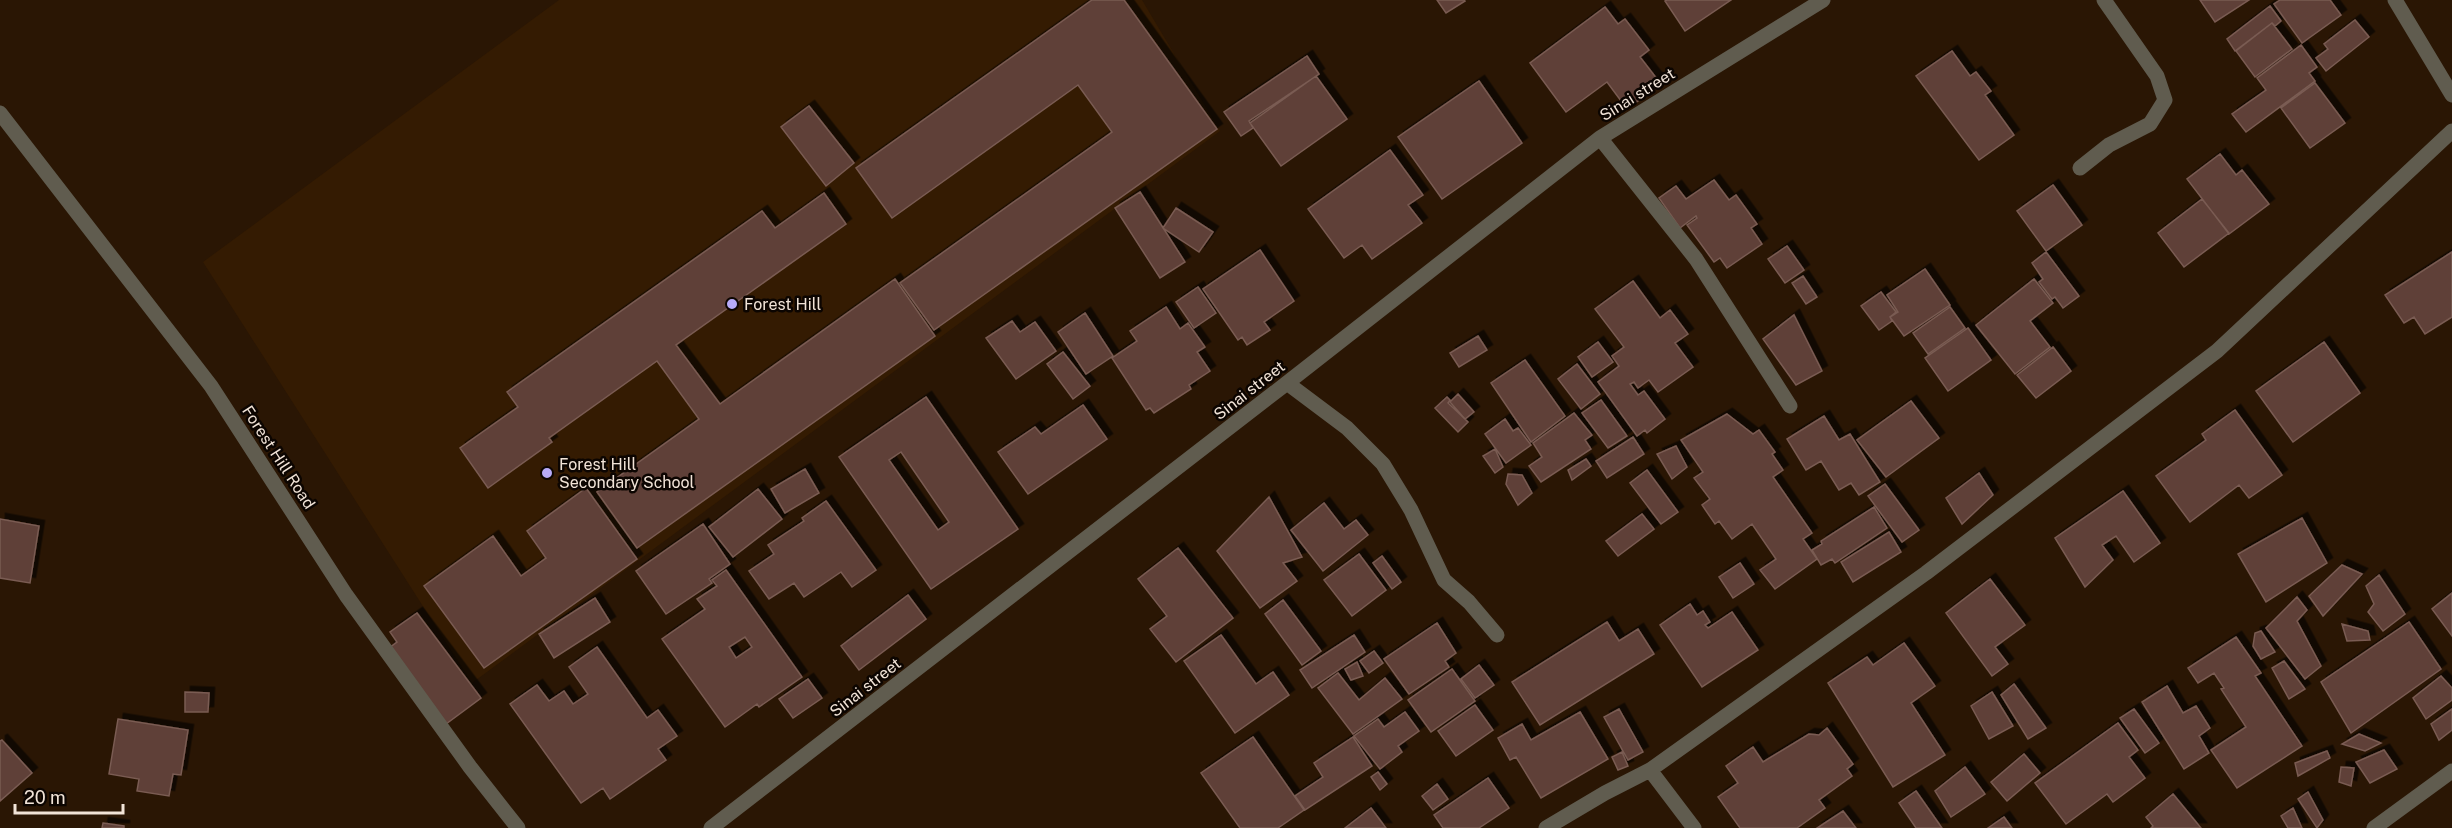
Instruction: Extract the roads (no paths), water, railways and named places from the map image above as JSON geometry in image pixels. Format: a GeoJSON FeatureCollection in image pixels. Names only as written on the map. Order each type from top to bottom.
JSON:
{"type":"FeatureCollection","features":[{"type":"Feature","properties":{"kind":"street","name":"Sinai street"},"geometry":{"type":"LineString","coordinates":[[711,828],[1287,384],[1600,138],[1823,0]]}},
{"type":"Feature","properties":{"kind":"street"},"geometry":{"type":"LineString","coordinates":[[2080,168],[2109,145],[2150,124],[2165,100],[2157,76],[2104,0]]}},
{"type":"Feature","properties":{"kind":"street"},"geometry":{"type":"LineString","coordinates":[[2396,0],[2452,95]]}},
{"type":"Feature","properties":{"kind":"street","name":"Forest Hill Road"},"geometry":{"type":"LineString","coordinates":[[0,113],[211,387],[346,595],[470,767],[518,828]]}},
{"type":"Feature","properties":{"kind":"street"},"geometry":{"type":"LineString","coordinates":[[1546,828],[1605,793],[1650,770],[1926,573],[2217,351],[2452,131]]}},
{"type":"Feature","properties":{"kind":"street"},"geometry":{"type":"LineString","coordinates":[[1600,138],[1696,259],[1790,406]]}},
{"type":"Feature","properties":{"kind":"street"},"geometry":{"type":"LineString","coordinates":[[1287,384],[1347,428],[1383,464],[1411,510],[1444,580],[1469,602],[1497,635]]}},
{"type":"Feature","properties":{"kind":"street"},"geometry":{"type":"LineString","coordinates":[[1650,770],[1694,828]]}},
{"type":"Feature","properties":{"kind":"street"},"geometry":{"type":"LineString","coordinates":[[2374,828],[2452,771]]}},
{"type":"Feature","properties":{"kind":"place","name":"Forest Hill"},"geometry":{"type":"Point","coordinates":[732,304]}},
{"type":"Feature","properties":{"kind":"place","name":"Forest Hill Secondary School"},"geometry":{"type":"Point","coordinates":[547,473]}}]}
